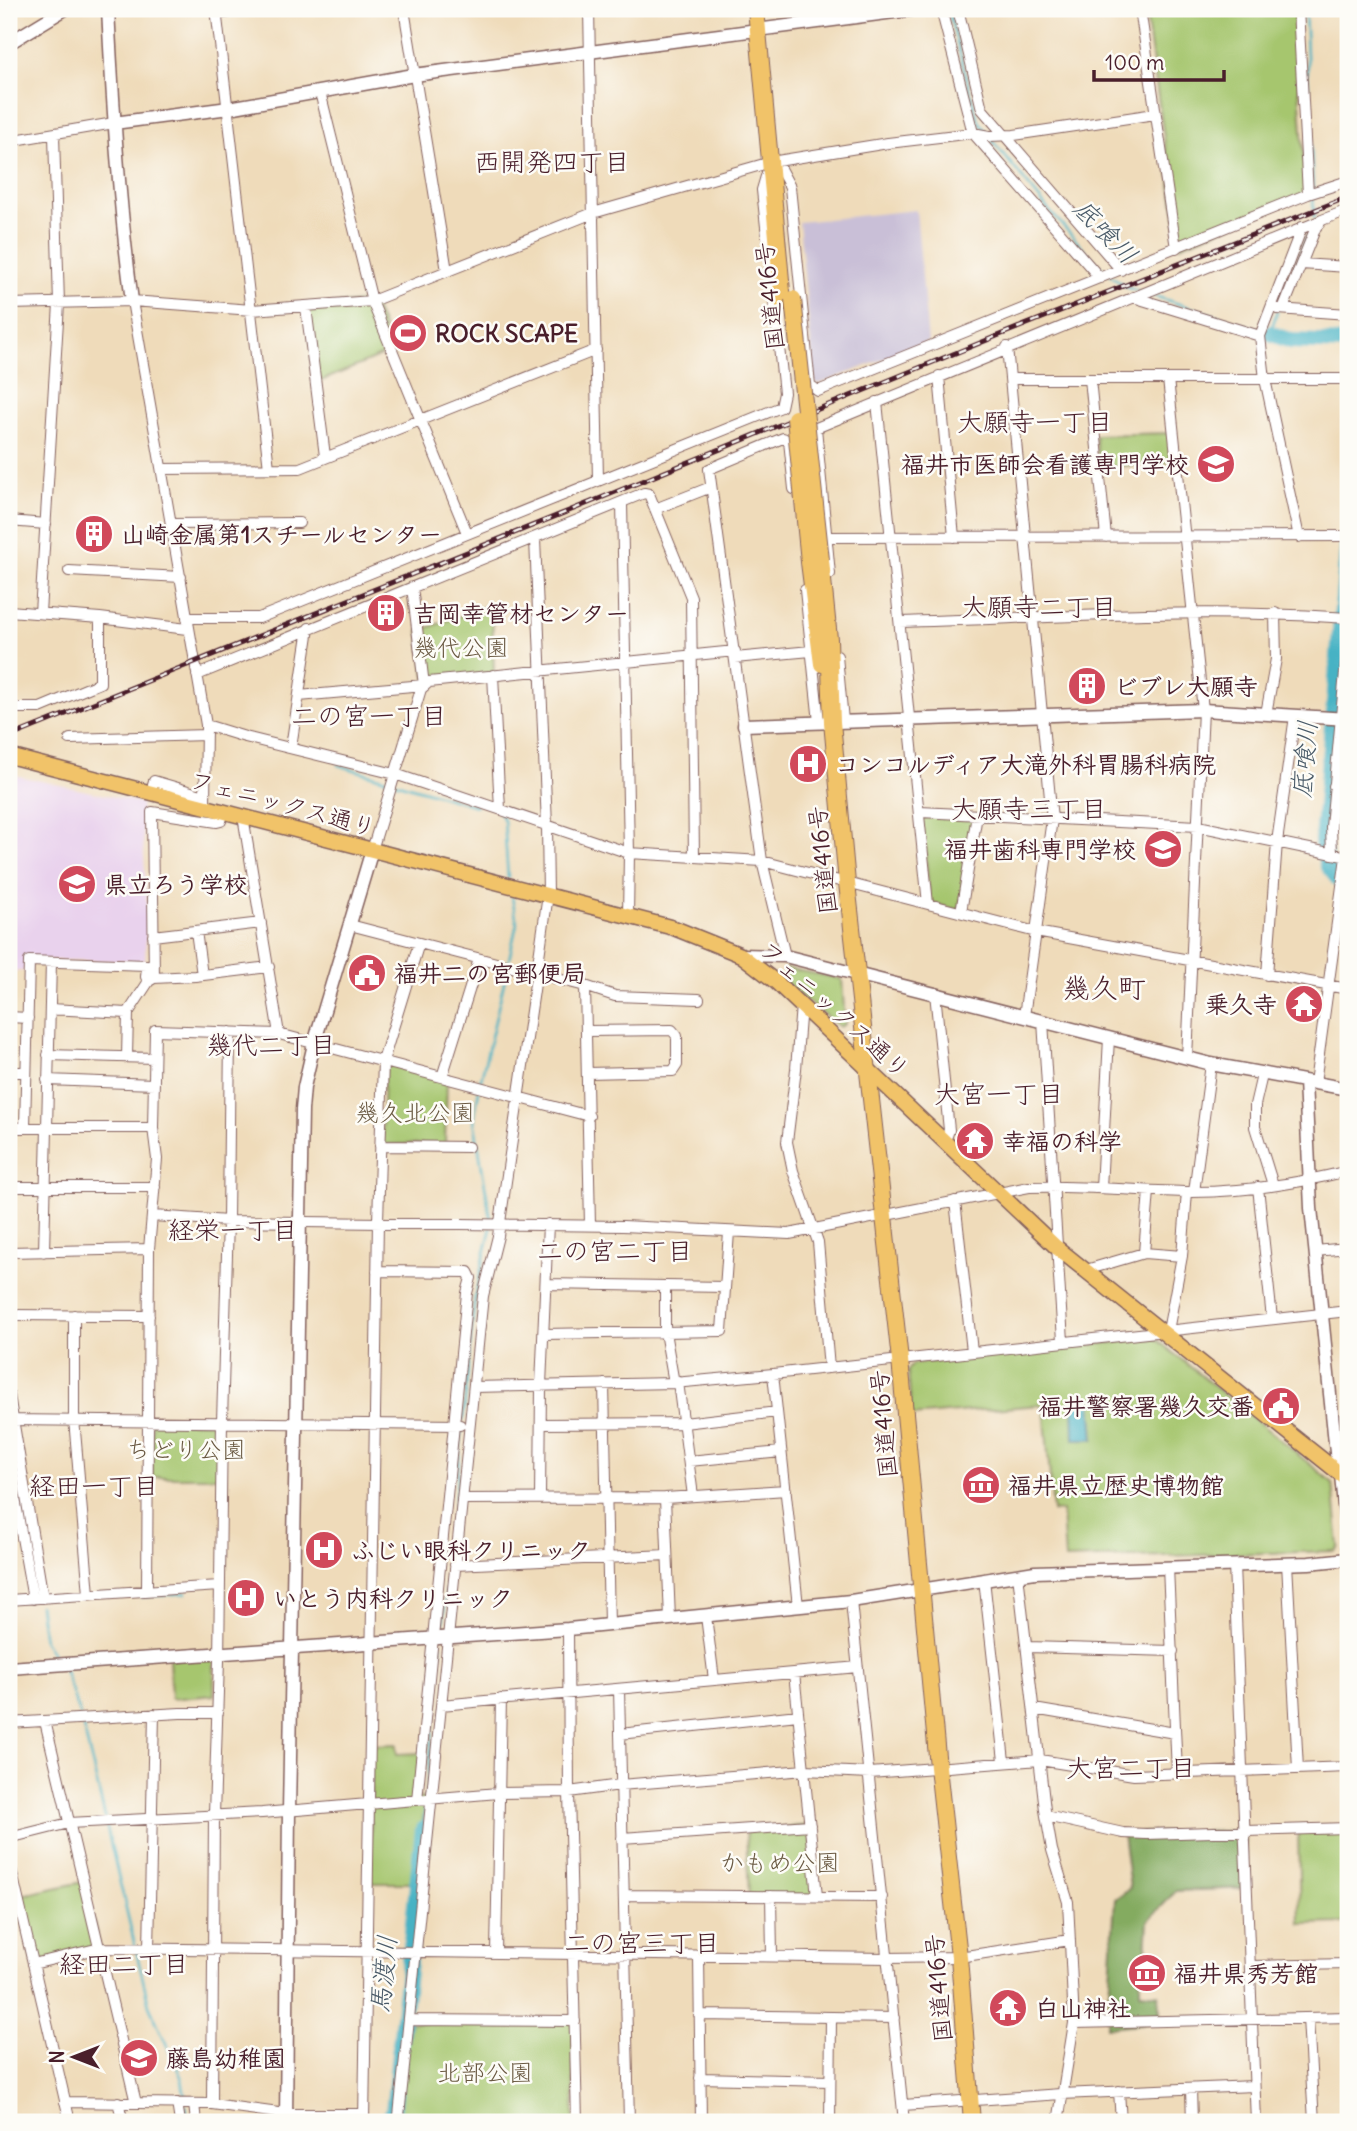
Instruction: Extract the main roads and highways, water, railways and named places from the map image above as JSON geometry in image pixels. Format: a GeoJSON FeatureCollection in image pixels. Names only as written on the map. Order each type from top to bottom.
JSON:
{"type":"FeatureCollection","features":[{"type":"Feature","properties":{"kind":"highway","name":"国道416号"},"geometry":{"type":"LineString","coordinates":[[756,9],[815,561],[817,641],[831,722],[900,1360],[938,1767],[959,1956],[972,2122]]}},
{"type":"Feature","properties":{"kind":"main road","name":"フェニックス通り"},"geometry":{"type":"LineString","coordinates":[[9,756],[205,801],[224,811],[687,932],[741,955],[801,1005],[1056,1247],[1165,1331],[1342,1476]]}},
{"type":"Feature","properties":{"kind":"water"},"geometry":{"type":"Polygon","coordinates":[[[1091,1400],[1094,1439],[1074,1439],[1073,1403],[1091,1400]]]}},
{"type":"Feature","properties":{"kind":"waterway","name":"底喰川"},"geometry":{"type":"LineString","coordinates":[[948,9],[975,110],[987,133]]}},
{"type":"Feature","properties":{"kind":"waterway"},"geometry":{"type":"LineString","coordinates":[[1305,9],[1314,218]]}},
{"type":"Feature","properties":{"kind":"waterway","name":"底喰川"},"geometry":{"type":"LineString","coordinates":[[991,139],[1046,207],[1105,272]]}},
{"type":"Feature","properties":{"kind":"waterway"},"geometry":{"type":"LineString","coordinates":[[1279,306],[1310,228]]}},
{"type":"Feature","properties":{"kind":"waterway","name":"底喰川"},"geometry":{"type":"LineString","coordinates":[[1110,275],[1128,288],[1138,291]]}},
{"type":"Feature","properties":{"kind":"waterway","name":"底喰川"},"geometry":{"type":"LineString","coordinates":[[1151,295],[1258,329]]}},
{"type":"Feature","properties":{"kind":"waterway"},"geometry":{"type":"LineString","coordinates":[[1264,331],[1270,333],[1277,312]]}},
{"type":"Feature","properties":{"kind":"waterway","name":"底喰川"},"geometry":{"type":"LineString","coordinates":[[1270,333],[1291,341],[1348,343]]}},
{"type":"Feature","properties":{"kind":"waterway","name":"底喰川"},"geometry":{"type":"LineString","coordinates":[[1348,540],[1322,842],[1327,865],[1348,891]]}},
{"type":"Feature","properties":{"kind":"waterway"},"geometry":{"type":"LineString","coordinates":[[338,765],[389,780]]}},
{"type":"Feature","properties":{"kind":"waterway"},"geometry":{"type":"LineString","coordinates":[[395,782],[476,806]]}},
{"type":"Feature","properties":{"kind":"waterway"},"geometry":{"type":"LineString","coordinates":[[499,813],[504,820],[508,878]]}},
{"type":"Feature","properties":{"kind":"waterway"},"geometry":{"type":"LineString","coordinates":[[508,964],[517,923],[511,892]]}},
{"type":"Feature","properties":{"kind":"waterway"},"geometry":{"type":"LineString","coordinates":[[480,1083],[507,970]]}},
{"type":"Feature","properties":{"kind":"waterway"},"geometry":{"type":"LineString","coordinates":[[479,1090],[474,1120],[491,1221]]}},
{"type":"Feature","properties":{"kind":"waterway"},"geometry":{"type":"LineString","coordinates":[[463,1421],[475,1295],[491,1228]]}},
{"type":"Feature","properties":{"kind":"waterway"},"geometry":{"type":"LineString","coordinates":[[442,1634],[462,1428]]}},
{"type":"Feature","properties":{"kind":"waterway"},"geometry":{"type":"LineString","coordinates":[[9,1435],[37,1594]]}},
{"type":"Feature","properties":{"kind":"waterway"},"geometry":{"type":"LineString","coordinates":[[141,1597],[186,1593]]}},
{"type":"Feature","properties":{"kind":"waterway"},"geometry":{"type":"LineString","coordinates":[[39,1605],[44,1641],[56,1660]]}},
{"type":"Feature","properties":{"kind":"waterway"},"geometry":{"type":"LineString","coordinates":[[423,1829],[441,1644]]}},
{"type":"Feature","properties":{"kind":"waterway"},"geometry":{"type":"LineString","coordinates":[[64,1669],[80,1715]]}},
{"type":"Feature","properties":{"kind":"waterway"},"geometry":{"type":"LineString","coordinates":[[82,1722],[105,1817]]}},
{"type":"Feature","properties":{"kind":"waterway"},"geometry":{"type":"LineString","coordinates":[[106,1824],[149,2005],[182,2079],[185,2099]]}},
{"type":"Feature","properties":{"kind":"waterway","name":"馬渡川"},"geometry":{"type":"LineString","coordinates":[[386,2122],[393,2113],[423,1829]]}},
{"type":"Feature","properties":{"kind":"waterway"},"geometry":{"type":"LineString","coordinates":[[186,2106],[188,2122]]}},
{"type":"Feature","properties":{"kind":"waterway"},"geometry":{"type":"LineString","coordinates":[[9,2111],[9,2122]]}},
{"type":"Feature","properties":{"kind":"railway"},"geometry":{"type":"LineString","coordinates":[[9,737],[997,336],[1348,197]]}},
{"type":"Feature","properties":{"kind":"place","name":"ROCK SCAPE"},"geometry":{"type":"Point","coordinates":[408,333]}},
{"type":"Feature","properties":{"kind":"place","name":"福井市医師会看護専門学校"},"geometry":{"type":"Point","coordinates":[1216,464]}},
{"type":"Feature","properties":{"kind":"place","name":"山崎金属第1スチールセンター"},"geometry":{"type":"Point","coordinates":[94,534]}},
{"type":"Feature","properties":{"kind":"place","name":"吉岡幸管材センター"},"geometry":{"type":"Point","coordinates":[386,613]}},
{"type":"Feature","properties":{"kind":"place","name":"ビブレ大願寺"},"geometry":{"type":"Point","coordinates":[1087,686]}},
{"type":"Feature","properties":{"kind":"place","name":"コンコルディア大滝外科胃腸科病院"},"geometry":{"type":"Point","coordinates":[808,764]}},
{"type":"Feature","properties":{"kind":"place","name":"福井歯科専門学校"},"geometry":{"type":"Point","coordinates":[1163,849]}},
{"type":"Feature","properties":{"kind":"place","name":"県立ろう学校"},"geometry":{"type":"Point","coordinates":[77,884]}},
{"type":"Feature","properties":{"kind":"place","name":"福井二の宮郵便局"},"geometry":{"type":"Point","coordinates":[367,973]}},
{"type":"Feature","properties":{"kind":"place","name":"乗久寺"},"geometry":{"type":"Point","coordinates":[1304,1004]}},
{"type":"Feature","properties":{"kind":"place","name":"幸福の科学"},"geometry":{"type":"Point","coordinates":[975,1141]}},
{"type":"Feature","properties":{"kind":"place","name":"福井警察署幾久交番"},"geometry":{"type":"Point","coordinates":[1281,1406]}},
{"type":"Feature","properties":{"kind":"place","name":"福井県立歴史博物館"},"geometry":{"type":"Point","coordinates":[981,1485]}},
{"type":"Feature","properties":{"kind":"place","name":"ふじい眼科クリニック"},"geometry":{"type":"Point","coordinates":[324,1550]}},
{"type":"Feature","properties":{"kind":"place","name":"いとう内科クリニック"},"geometry":{"type":"Point","coordinates":[246,1598]}},
{"type":"Feature","properties":{"kind":"place","name":"福井県秀芳館"},"geometry":{"type":"Point","coordinates":[1147,1973]}},
{"type":"Feature","properties":{"kind":"place","name":"白山神社"},"geometry":{"type":"Point","coordinates":[1008,2008]}},
{"type":"Feature","properties":{"kind":"place","name":"藤島幼稚園"},"geometry":{"type":"Point","coordinates":[139,2058]}},
{"type":"Feature","properties":{"kind":"district","name":"西開発四丁目"},"geometry":{"type":"Point","coordinates":[552,161]}},
{"type":"Feature","properties":{"kind":"district","name":"大願寺一丁目"},"geometry":{"type":"Point","coordinates":[1035,421]}},
{"type":"Feature","properties":{"kind":"district","name":"大願寺二丁目"},"geometry":{"type":"Point","coordinates":[1039,606]}},
{"type":"Feature","properties":{"kind":"district","name":"二の宮一丁目"},"geometry":{"type":"Point","coordinates":[369,715]}},
{"type":"Feature","properties":{"kind":"district","name":"大願寺三丁目"},"geometry":{"type":"Point","coordinates":[1029,808]}},
{"type":"Feature","properties":{"kind":"district","name":"幾久町"},"geometry":{"type":"Point","coordinates":[1104,988]}},
{"type":"Feature","properties":{"kind":"district","name":"幾代二丁目"},"geometry":{"type":"Point","coordinates":[271,1044]}},
{"type":"Feature","properties":{"kind":"district","name":"大宮一丁目"},"geometry":{"type":"Point","coordinates":[999,1093]}},
{"type":"Feature","properties":{"kind":"district","name":"経栄一丁目"},"geometry":{"type":"Point","coordinates":[233,1229]}},
{"type":"Feature","properties":{"kind":"district","name":"二の宮二丁目"},"geometry":{"type":"Point","coordinates":[615,1250]}},
{"type":"Feature","properties":{"kind":"district","name":"経田一丁目"},"geometry":{"type":"Point","coordinates":[94,1485]}},
{"type":"Feature","properties":{"kind":"district","name":"大宮二丁目"},"geometry":{"type":"Point","coordinates":[1131,1767]}},
{"type":"Feature","properties":{"kind":"district","name":"二の宮三丁目"},"geometry":{"type":"Point","coordinates":[642,1942]}},
{"type":"Feature","properties":{"kind":"district","name":"経田二丁目"},"geometry":{"type":"Point","coordinates":[124,1963]}},
{"type":"Feature","properties":{"kind":"park label","name":"幾代公園"},"geometry":{"type":"Point","coordinates":[461,647]}},
{"type":"Feature","properties":{"kind":"park label","name":"幾久北公園"},"geometry":{"type":"Point","coordinates":[415,1112]}},
{"type":"Feature","properties":{"kind":"park label","name":"ちどり公園"},"geometry":{"type":"Point","coordinates":[186,1449]}},
{"type":"Feature","properties":{"kind":"park label","name":"かもめ公園"},"geometry":{"type":"Point","coordinates":[780,1862]}},
{"type":"Feature","properties":{"kind":"park label","name":"北部公園"},"geometry":{"type":"Point","coordinates":[485,2072]}}]}
